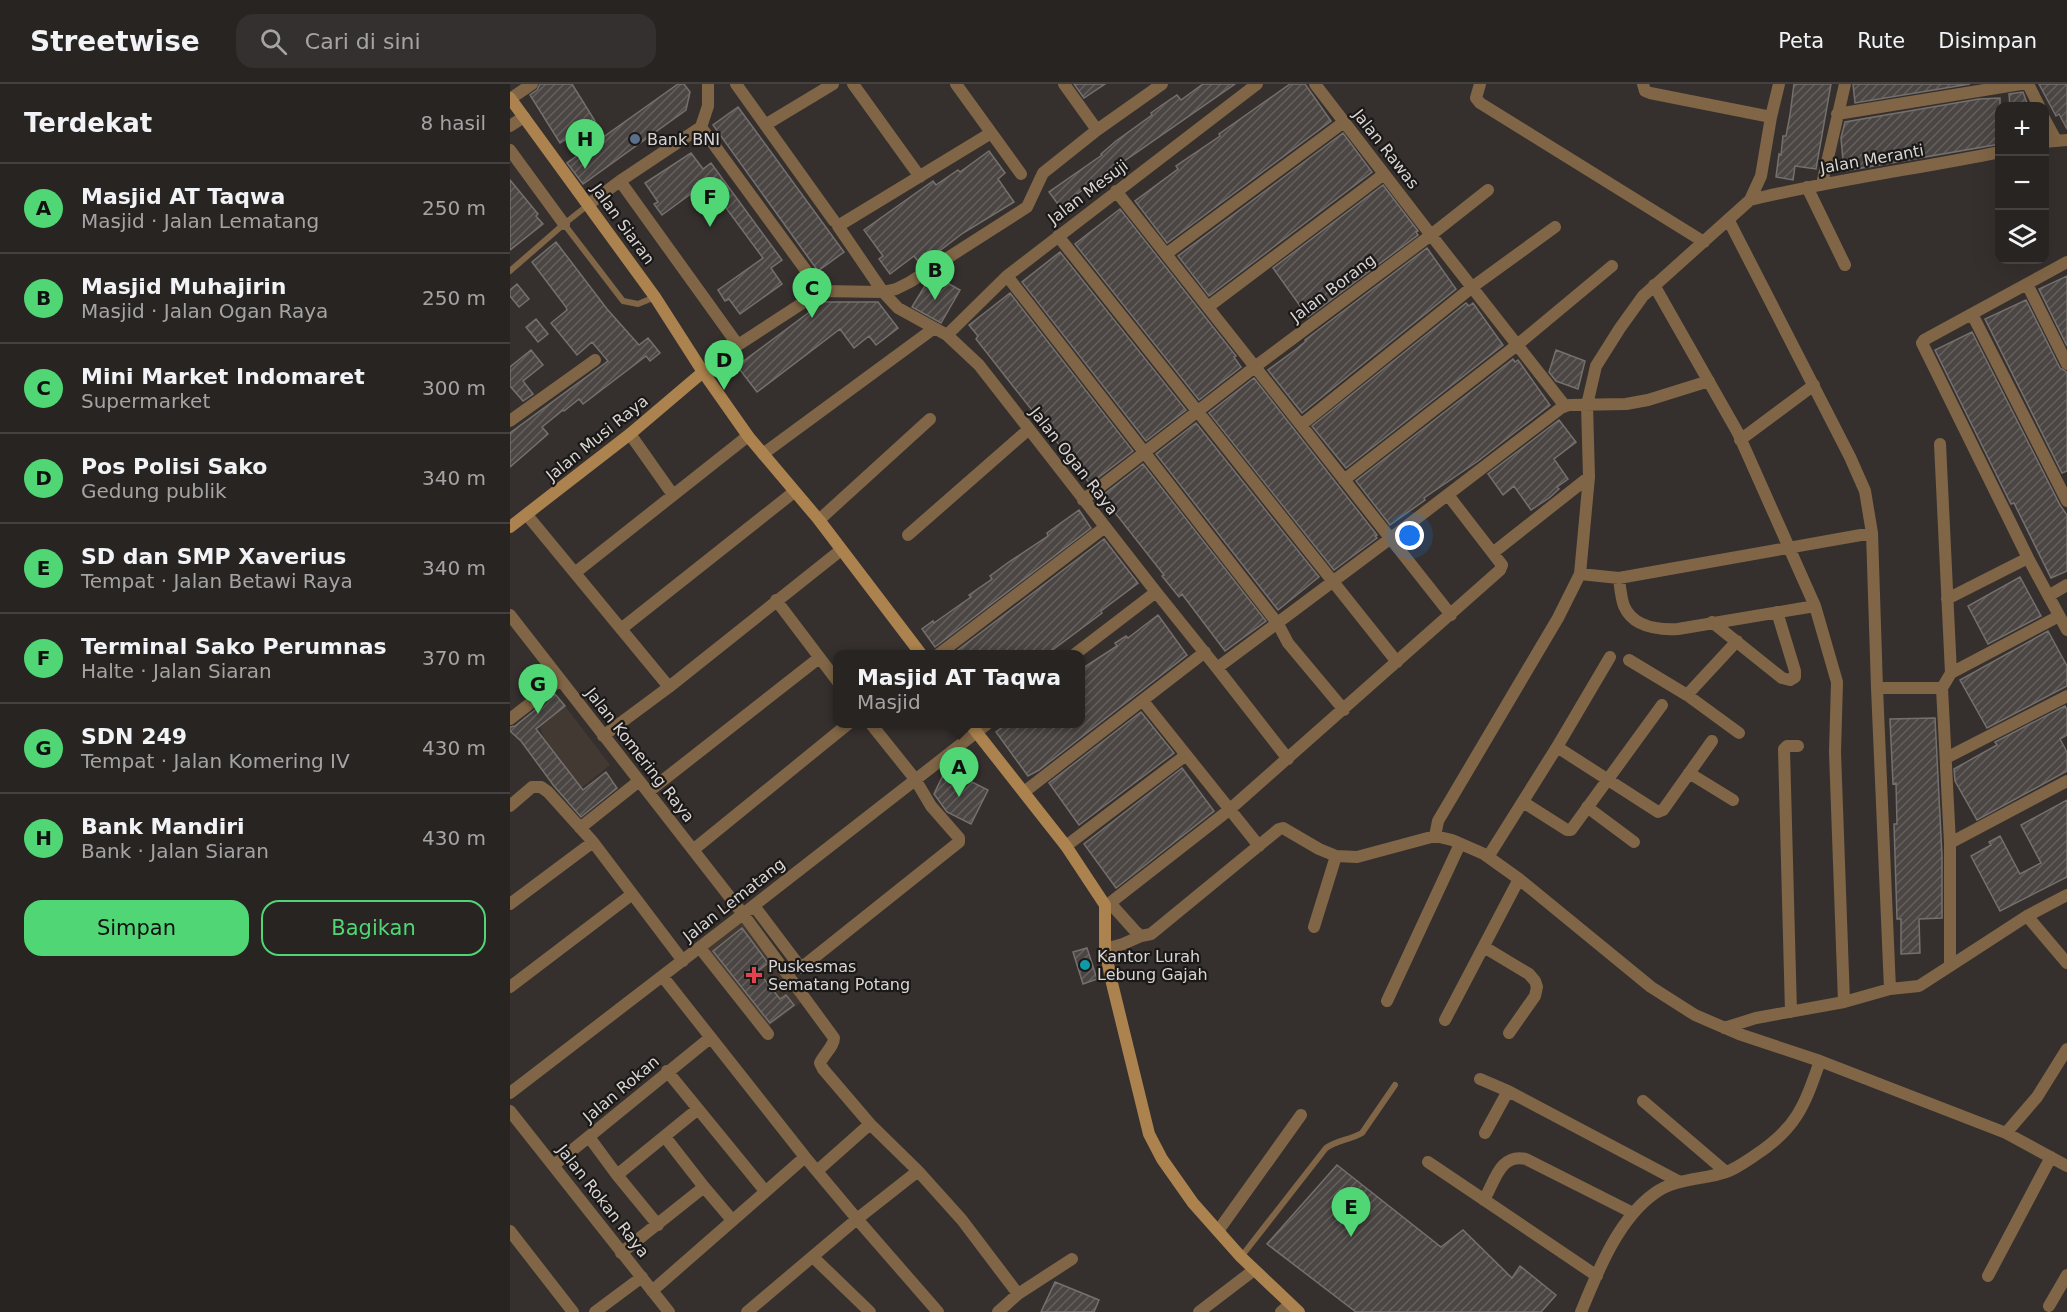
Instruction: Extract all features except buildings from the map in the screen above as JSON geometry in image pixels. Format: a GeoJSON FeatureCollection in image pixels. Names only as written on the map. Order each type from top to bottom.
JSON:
{"type":"FeatureCollection","features":[{"type":"Feature","properties":{"kind":"street"},"geometry":{"type":"LineString","coordinates":[[510,99],[532,84]]}},
{"type":"Feature","properties":{"kind":"street"},"geometry":{"type":"LineString","coordinates":[[589,204],[701,127],[708,106],[708,84]]}},
{"type":"Feature","properties":{"kind":"street"},"geometry":{"type":"LineString","coordinates":[[736,84],[834,220]]}},
{"type":"Feature","properties":{"kind":"street"},"geometry":{"type":"LineString","coordinates":[[765,125],[833,84]]}},
{"type":"Feature","properties":{"kind":"street"},"geometry":{"type":"LineString","coordinates":[[853,84],[920,177],[991,133]]}},
{"type":"Feature","properties":{"kind":"street"},"geometry":{"type":"LineString","coordinates":[[956,84],[1021,174]]}},
{"type":"Feature","properties":{"kind":"street"},"geometry":{"type":"LineString","coordinates":[[1064,84],[1097,130]]}},
{"type":"Feature","properties":{"kind":"street"},"geometry":{"type":"LineString","coordinates":[[703,372],[738,345],[821,291],[883,292],[910,282],[1028,207],[1043,173],[1097,130],[1162,84]]}},
{"type":"Feature","properties":{"kind":"street","name":"Jalan Mesuji"},"geometry":{"type":"LineString","coordinates":[[947,335],[1007,276],[1257,84]]}},
{"type":"Feature","properties":{"kind":"street","name":"Jalan Rawas"},"geometry":{"type":"LineString","coordinates":[[1315,84],[1431,235]]}},
{"type":"Feature","properties":{"kind":"street"},"geometry":{"type":"LineString","coordinates":[[1480,84],[1476,98],[1480,103],[1704,242]]}},
{"type":"Feature","properties":{"kind":"street"},"geometry":{"type":"LineString","coordinates":[[1643,84],[1645,91],[1655,94],[1771,117]]}},
{"type":"Feature","properties":{"kind":"street"},"geometry":{"type":"LineString","coordinates":[[1436,836],[1438,821],[1558,618],[1580,574],[1589,477],[1587,405],[1593,377],[1602,356],[1635,306],[1654,285],[1729,221],[1750,200],[1761,176],[1779,84]]}},
{"type":"Feature","properties":{"kind":"street"},"geometry":{"type":"LineString","coordinates":[[1822,184],[1845,84]]}},
{"type":"Feature","properties":{"kind":"street"},"geometry":{"type":"LineString","coordinates":[[1837,114],[2021,84]]}},
{"type":"Feature","properties":{"kind":"street"},"geometry":{"type":"LineString","coordinates":[[2028,84],[2037,102]]}},
{"type":"Feature","properties":{"kind":"street","name":"Jalan Siaran"},"geometry":{"type":"LineString","coordinates":[[510,99],[656,297],[703,372],[748,436],[819,520],[915,650]]}},
{"type":"Feature","properties":{"kind":"street"},"geometry":{"type":"LineString","coordinates":[[510,126],[524,117]]}},
{"type":"Feature","properties":{"kind":"street"},"geometry":{"type":"LineString","coordinates":[[1166,254],[1344,122]]}},
{"type":"Feature","properties":{"kind":"street"},"geometry":{"type":"LineString","coordinates":[[701,127],[821,291]]}},
{"type":"Feature","properties":{"kind":"street"},"geometry":{"type":"LineString","coordinates":[[2049,128],[2056,141]]}},
{"type":"Feature","properties":{"kind":"street"},"geometry":{"type":"LineString","coordinates":[[510,150],[564,224]]}},
{"type":"Feature","properties":{"kind":"street","name":"Jalan Meranti"},"geometry":{"type":"LineString","coordinates":[[1750,200],[1822,184],[1995,153]]}},
{"type":"Feature","properties":{"kind":"street"},"geometry":{"type":"LineString","coordinates":[[1208,307],[1384,174]]}},
{"type":"Feature","properties":{"kind":"street","name":"Jalan Ogan Raya"},"geometry":{"type":"LineString","coordinates":[[920,177],[838,226],[883,292],[898,308],[947,335],[980,365],[1083,500],[1288,759]]}},
{"type":"Feature","properties":{"kind":"street"},"geometry":{"type":"LineString","coordinates":[[620,181],[738,345]]}},
{"type":"Feature","properties":{"kind":"street"},"geometry":{"type":"LineString","coordinates":[[1807,187],[1845,265]]}},
{"type":"Feature","properties":{"kind":"street","name":"Jalan Borang"},"geometry":{"type":"LineString","coordinates":[[1083,500],[1488,190]]}},
{"type":"Feature","properties":{"kind":"street"},"geometry":{"type":"LineString","coordinates":[[1116,191],[1451,615]]}},
{"type":"Feature","properties":{"kind":"street"},"geometry":{"type":"LineString","coordinates":[[1729,221],[1814,385],[1865,491],[1872,533],[1890,988]]}},
{"type":"Feature","properties":{"kind":"street"},"geometry":{"type":"LineString","coordinates":[[1301,425],[1472,288],[1555,227]]}},
{"type":"Feature","properties":{"kind":"street"},"geometry":{"type":"LineString","coordinates":[[1431,235],[1565,406]]}},
{"type":"Feature","properties":{"kind":"street"},"geometry":{"type":"LineString","coordinates":[[1058,236],[1397,662]]}},
{"type":"Feature","properties":{"kind":"street"},"geometry":{"type":"LineString","coordinates":[[2067,262],[1924,340],[1922,345],[2028,558],[2067,630]]}},
{"type":"Feature","properties":{"kind":"street"},"geometry":{"type":"LineString","coordinates":[[1344,480],[1517,345],[1612,267]]}},
{"type":"Feature","properties":{"kind":"street"},"geometry":{"type":"LineString","coordinates":[[1007,276],[1278,624],[1288,643],[1344,710]]}},
{"type":"Feature","properties":{"kind":"street"},"geometry":{"type":"LineString","coordinates":[[2027,284],[2067,364]]}},
{"type":"Feature","properties":{"kind":"street"},"geometry":{"type":"LineString","coordinates":[[1654,285],[1740,440],[1815,606],[1837,682],[1835,752],[1844,1002]]}},
{"type":"Feature","properties":{"kind":"street"},"geometry":{"type":"LineString","coordinates":[[1972,314],[2067,501]]}},
{"type":"Feature","properties":{"kind":"street"},"geometry":{"type":"LineString","coordinates":[[763,454],[933,328]]}},
{"type":"Feature","properties":{"kind":"street"},"geometry":{"type":"LineString","coordinates":[[510,422],[595,360]]}},
{"type":"Feature","properties":{"kind":"street","name":"Jalan Musi Raya"},"geometry":{"type":"LineString","coordinates":[[510,527],[630,434],[703,372]]}},
{"type":"Feature","properties":{"kind":"street"},"geometry":{"type":"LineString","coordinates":[[1217,668],[1565,406],[1626,404],[1709,381]]}},
{"type":"Feature","properties":{"kind":"street"},"geometry":{"type":"LineString","coordinates":[[1740,440],[1814,385]]}},
{"type":"Feature","properties":{"kind":"street"},"geometry":{"type":"LineString","coordinates":[[819,520],[930,419]]}},
{"type":"Feature","properties":{"kind":"street"},"geometry":{"type":"LineString","coordinates":[[908,535],[1029,429]]}},
{"type":"Feature","properties":{"kind":"street"},"geometry":{"type":"LineString","coordinates":[[630,434],[673,495]]}},
{"type":"Feature","properties":{"kind":"street"},"geometry":{"type":"LineString","coordinates":[[576,572],[748,436]]}},
{"type":"Feature","properties":{"kind":"street"},"geometry":{"type":"LineString","coordinates":[[1940,444],[1951,672],[1942,688],[1950,843],[1950,966]]}},
{"type":"Feature","properties":{"kind":"street"},"geometry":{"type":"LineString","coordinates":[[1494,552],[1589,477]]}},
{"type":"Feature","properties":{"kind":"street"},"geometry":{"type":"LineString","coordinates":[[621,629],[794,492]]}},
{"type":"Feature","properties":{"kind":"street"},"geometry":{"type":"LineString","coordinates":[[1290,1309],[1241,1257],[1183,1189],[1162,1159],[1149,1134],[1105,949],[1107,904],[1229,810],[1502,568],[1494,552],[1448,495]]}},
{"type":"Feature","properties":{"kind":"street"},"geometry":{"type":"LineString","coordinates":[[527,515],[669,687]]}},
{"type":"Feature","properties":{"kind":"street"},"geometry":{"type":"LineString","coordinates":[[944,650],[1105,527]]}},
{"type":"Feature","properties":{"kind":"street"},"geometry":{"type":"LineString","coordinates":[[1580,574],[1619,578],[1872,533]]}},
{"type":"Feature","properties":{"kind":"street"},"geometry":{"type":"LineString","coordinates":[[603,736],[669,687],[841,550]]}},
{"type":"Feature","properties":{"kind":"street"},"geometry":{"type":"LineString","coordinates":[[1947,599],[2028,558]]}},
{"type":"Feature","properties":{"kind":"street"},"geometry":{"type":"LineString","coordinates":[[1619,578],[1626,609],[1642,624],[1665,630],[1815,606]]}},
{"type":"Feature","properties":{"kind":"street"},"geometry":{"type":"LineString","coordinates":[[2050,595],[2067,585]]}},
{"type":"Feature","properties":{"kind":"street"},"geometry":{"type":"LineString","coordinates":[[1081,650],[1156,592]]}},
{"type":"Feature","properties":{"kind":"street"},"geometry":{"type":"LineString","coordinates":[[776,600],[833,677]]}},
{"type":"Feature","properties":{"kind":"street"},"geometry":{"type":"LineString","coordinates":[[1712,622],[1782,678],[1793,679],[1795,671],[1777,612]]}},
{"type":"Feature","properties":{"kind":"street"},"geometry":{"type":"LineString","coordinates":[[1951,672],[2059,616]]}},
{"type":"Feature","properties":{"kind":"street","name":"Jalan Komering Raya"},"geometry":{"type":"LineString","coordinates":[[512,623],[560,680],[693,850],[748,910]]}},
{"type":"Feature","properties":{"kind":"street"},"geometry":{"type":"LineString","coordinates":[[1687,695],[1737,641]]}},
{"type":"Feature","properties":{"kind":"street"},"geometry":{"type":"LineString","coordinates":[[1024,792],[1204,652]]}},
{"type":"Feature","properties":{"kind":"street"},"geometry":{"type":"LineString","coordinates":[[1488,857],[1610,657]]}},
{"type":"Feature","properties":{"kind":"street"},"geometry":{"type":"LineString","coordinates":[[648,792],[819,658]]}},
{"type":"Feature","properties":{"kind":"street"},"geometry":{"type":"LineString","coordinates":[[1629,660],[1687,695],[1738,733]]}},
{"type":"Feature","properties":{"kind":"street"},"geometry":{"type":"LineString","coordinates":[[510,719],[560,680]]}},
{"type":"Feature","properties":{"kind":"street"},"geometry":{"type":"LineString","coordinates":[[1877,687],[1942,688]]}},
{"type":"Feature","properties":{"kind":"street"},"geometry":{"type":"LineString","coordinates":[[1946,758],[2067,696]]}},
{"type":"Feature","properties":{"kind":"street"},"geometry":{"type":"LineString","coordinates":[[1143,701],[1259,846]]}},
{"type":"Feature","properties":{"kind":"street"},"geometry":{"type":"LineString","coordinates":[[1523,802],[1570,830],[1662,705]]}},
{"type":"Feature","properties":{"kind":"street"},"geometry":{"type":"LineString","coordinates":[[693,850],[842,728]]}},
{"type":"Feature","properties":{"kind":"street"},"geometry":{"type":"LineString","coordinates":[[748,910],[801,968],[960,842],[875,728]]}},
{"type":"Feature","properties":{"kind":"street"},"geometry":{"type":"LineString","coordinates":[[973,728],[1066,846],[1107,904],[1140,936]]}},
{"type":"Feature","properties":{"kind":"street","name":"Jalan Lematang"},"geometry":{"type":"LineString","coordinates":[[510,1093],[700,948],[915,779],[973,728]]}},
{"type":"Feature","properties":{"kind":"street"},"geometry":{"type":"LineString","coordinates":[[1557,747],[1658,812],[1663,810],[1712,741]]}},
{"type":"Feature","properties":{"kind":"street"},"geometry":{"type":"LineString","coordinates":[[1791,1012],[1784,749],[1787,746],[1798,746]]}},
{"type":"Feature","properties":{"kind":"street"},"geometry":{"type":"LineString","coordinates":[[1066,846],[1186,755]]}},
{"type":"Feature","properties":{"kind":"street"},"geometry":{"type":"LineString","coordinates":[[1689,773],[1733,800]]}},
{"type":"Feature","properties":{"kind":"street"},"geometry":{"type":"LineString","coordinates":[[580,828],[639,781]]}},
{"type":"Feature","properties":{"kind":"street"},"geometry":{"type":"LineString","coordinates":[[1950,843],[2067,781]]}},
{"type":"Feature","properties":{"kind":"street"},"geometry":{"type":"LineString","coordinates":[[510,806],[532,788],[541,787],[548,792],[593,842],[683,961]]}},
{"type":"Feature","properties":{"kind":"street"},"geometry":{"type":"LineString","coordinates":[[1587,807],[1634,842]]}},
{"type":"Feature","properties":{"kind":"street"},"geometry":{"type":"LineString","coordinates":[[1105,949],[1151,934],[1283,828],[1318,849],[1336,856],[1357,857],[1436,836],[1452,840],[1488,857],[1519,879],[1662,995],[1695,1015],[1724,1028],[1820,1061],[2006,1133],[2067,1166]]}},
{"type":"Feature","properties":{"kind":"street"},"geometry":{"type":"LineString","coordinates":[[510,904],[593,842]]}},
{"type":"Feature","properties":{"kind":"street"},"geometry":{"type":"LineString","coordinates":[[1386,1001],[1460,844]]}},
{"type":"Feature","properties":{"kind":"street"},"geometry":{"type":"LineString","coordinates":[[1314,927],[1336,856]]}},
{"type":"Feature","properties":{"kind":"street"},"geometry":{"type":"LineString","coordinates":[[1445,1020],[1519,879]]}},
{"type":"Feature","properties":{"kind":"street"},"geometry":{"type":"LineString","coordinates":[[510,987],[631,895]]}},
{"type":"Feature","properties":{"kind":"street"},"geometry":{"type":"LineString","coordinates":[[1724,1028],[1748,1020],[1844,1002],[1890,988],[1922,985],[2028,916],[2067,895]]}},
{"type":"Feature","properties":{"kind":"street"},"geometry":{"type":"LineString","coordinates":[[748,910],[776,959],[834,1038],[820,1063],[823,1069],[870,1124],[918,1171],[962,1220],[1017,1294]]}},
{"type":"Feature","properties":{"kind":"street"},"geometry":{"type":"LineString","coordinates":[[2028,916],[2067,963]]}},
{"type":"Feature","properties":{"kind":"street"},"geometry":{"type":"LineString","coordinates":[[1484,946],[1528,974],[1537,987],[1534,996],[1509,1033]]}},
{"type":"Feature","properties":{"kind":"street"},"geometry":{"type":"LineString","coordinates":[[700,948],[768,1034]]}},
{"type":"Feature","properties":{"kind":"street"},"geometry":{"type":"LineString","coordinates":[[776,959],[787,951]]}},
{"type":"Feature","properties":{"kind":"street"},"geometry":{"type":"LineString","coordinates":[[663,976],[805,1157],[938,1312]]}},
{"type":"Feature","properties":{"kind":"street","name":"Jalan Rokan"},"geometry":{"type":"LineString","coordinates":[[554,1165],[710,1038]]}},
{"type":"Feature","properties":{"kind":"street"},"geometry":{"type":"LineString","coordinates":[[2006,1133],[2037,1097],[2067,1049]]}},
{"type":"Feature","properties":{"kind":"street"},"geometry":{"type":"LineString","coordinates":[[1581,1312],[1609,1250],[1633,1213],[1654,1193],[1680,1182],[1726,1172],[1760,1152],[1784,1133],[1806,1102],[1820,1061]]}},
{"type":"Feature","properties":{"kind":"street"},"geometry":{"type":"LineString","coordinates":[[667,1071],[765,1191]]}},
{"type":"Feature","properties":{"kind":"street"},"geometry":{"type":"LineString","coordinates":[[1480,1078],[1680,1182]]}},
{"type":"Feature","properties":{"kind":"street"},"geometry":{"type":"LineString","coordinates":[[1485,1133],[1508,1091]]}},
{"type":"Feature","properties":{"kind":"street"},"geometry":{"type":"LineString","coordinates":[[1643,1101],[1726,1172]]}},
{"type":"Feature","properties":{"kind":"street"},"geometry":{"type":"LineString","coordinates":[[617,1174],[698,1109]]}},
{"type":"Feature","properties":{"kind":"street","name":"Jalan Rokan Raya"},"geometry":{"type":"LineString","coordinates":[[510,1111],[669,1312]]}},
{"type":"Feature","properties":{"kind":"street"},"geometry":{"type":"LineString","coordinates":[[1218,1231],[1301,1115]]}},
{"type":"Feature","properties":{"kind":"street"},"geometry":{"type":"LineString","coordinates":[[817,1171],[870,1124]]}},
{"type":"Feature","properties":{"kind":"street"},"geometry":{"type":"LineString","coordinates":[[589,1137],[658,1225]]}},
{"type":"Feature","properties":{"kind":"street"},"geometry":{"type":"LineString","coordinates":[[665,1137],[732,1220]]}},
{"type":"Feature","properties":{"kind":"street"},"geometry":{"type":"LineString","coordinates":[[652,1291],[805,1157]]}},
{"type":"Feature","properties":{"kind":"street"},"geometry":{"type":"LineString","coordinates":[[1484,1200],[1503,1164],[1517,1157],[1526,1159],[1633,1213]]}},
{"type":"Feature","properties":{"kind":"street"},"geometry":{"type":"LineString","coordinates":[[1988,1276],[2051,1157]]}},
{"type":"Feature","properties":{"kind":"street"},"geometry":{"type":"LineString","coordinates":[[1428,1162],[1597,1276]]}},
{"type":"Feature","properties":{"kind":"street"},"geometry":{"type":"LineString","coordinates":[[747,1312],[918,1171]]}},
{"type":"Feature","properties":{"kind":"street"},"geometry":{"type":"LineString","coordinates":[[621,1253],[704,1188]]}},
{"type":"Feature","properties":{"kind":"street"},"geometry":{"type":"LineString","coordinates":[[510,1231],[573,1312]]}},
{"type":"Feature","properties":{"kind":"street"},"geometry":{"type":"LineString","coordinates":[[813,1257],[870,1312]]}},
{"type":"Feature","properties":{"kind":"street"},"geometry":{"type":"LineString","coordinates":[[1006,1310],[1017,1294],[1072,1259]]}},
{"type":"Feature","properties":{"kind":"street"},"geometry":{"type":"LineString","coordinates":[[1199,1312],[1254,1270]]}},
{"type":"Feature","properties":{"kind":"street"},"geometry":{"type":"LineString","coordinates":[[2049,1306],[2067,1275]]}},
{"type":"Feature","properties":{"kind":"street"},"geometry":{"type":"LineString","coordinates":[[595,1312],[642,1277]]}},
{"type":"Feature","properties":{"kind":"lane"},"geometry":{"type":"LineString","coordinates":[[510,271],[589,204]]}},
{"type":"Feature","properties":{"kind":"lane"},"geometry":{"type":"LineString","coordinates":[[564,224],[623,301],[638,304],[656,297]]}},
{"type":"Feature","properties":{"kind":"lane"},"geometry":{"type":"LineString","coordinates":[[1241,1257],[1326,1148],[1335,1142],[1356,1137],[1362,1133],[1395,1085]]}},
{"type":"Feature","properties":{"kind":"shaded area"},"geometry":{"type":"Polygon","coordinates":[[[565,706],[610,765],[581,788],[545,741],[540,727],[565,706]]]}},
{"type":"Feature","properties":{"kind":"shaded area","name":"Puskesmas Sematang Potang"},"geometry":{"type":"Polygon","coordinates":[[[743,918],[803,1001],[766,1028],[703,948],[743,918]]]}},
{"type":"Feature","properties":{"kind":"place","name":"Bank BNI"},"geometry":{"type":"Point","coordinates":[635,139]}},
{"type":"Feature","properties":{"kind":"place","name":"Bank Mandiri"},"geometry":{"type":"Point","coordinates":[585,169]}},
{"type":"Feature","properties":{"kind":"place","name":"Terminal Sako Perumnas"},"geometry":{"type":"Point","coordinates":[710,227]}},
{"type":"Feature","properties":{"kind":"place","name":"Masjid Muhajirin"},"geometry":{"type":"Point","coordinates":[935,300]}},
{"type":"Feature","properties":{"kind":"place","name":"Mini Market Indomaret"},"geometry":{"type":"Point","coordinates":[812,318]}},
{"type":"Feature","properties":{"kind":"place","name":"Pos Polisi Sako"},"geometry":{"type":"Point","coordinates":[724,390]}},
{"type":"Feature","properties":{"kind":"place","name":"SDN 249"},"geometry":{"type":"Point","coordinates":[538,714]}},
{"type":"Feature","properties":{"kind":"place","name":"Masjid AT Taqwa"},"geometry":{"type":"Point","coordinates":[959,797]}},
{"type":"Feature","properties":{"kind":"place","name":"Kantor Lurah Lebung Gajah"},"geometry":{"type":"Point","coordinates":[1085,965]}},
{"type":"Feature","properties":{"kind":"place","name":"Puskesmas Sematang Potang"},"geometry":{"type":"Point","coordinates":[754,975]}},
{"type":"Feature","properties":{"kind":"place","name":"SD dan SMP Xaverius"},"geometry":{"type":"Point","coordinates":[1351,1237]}}]}
